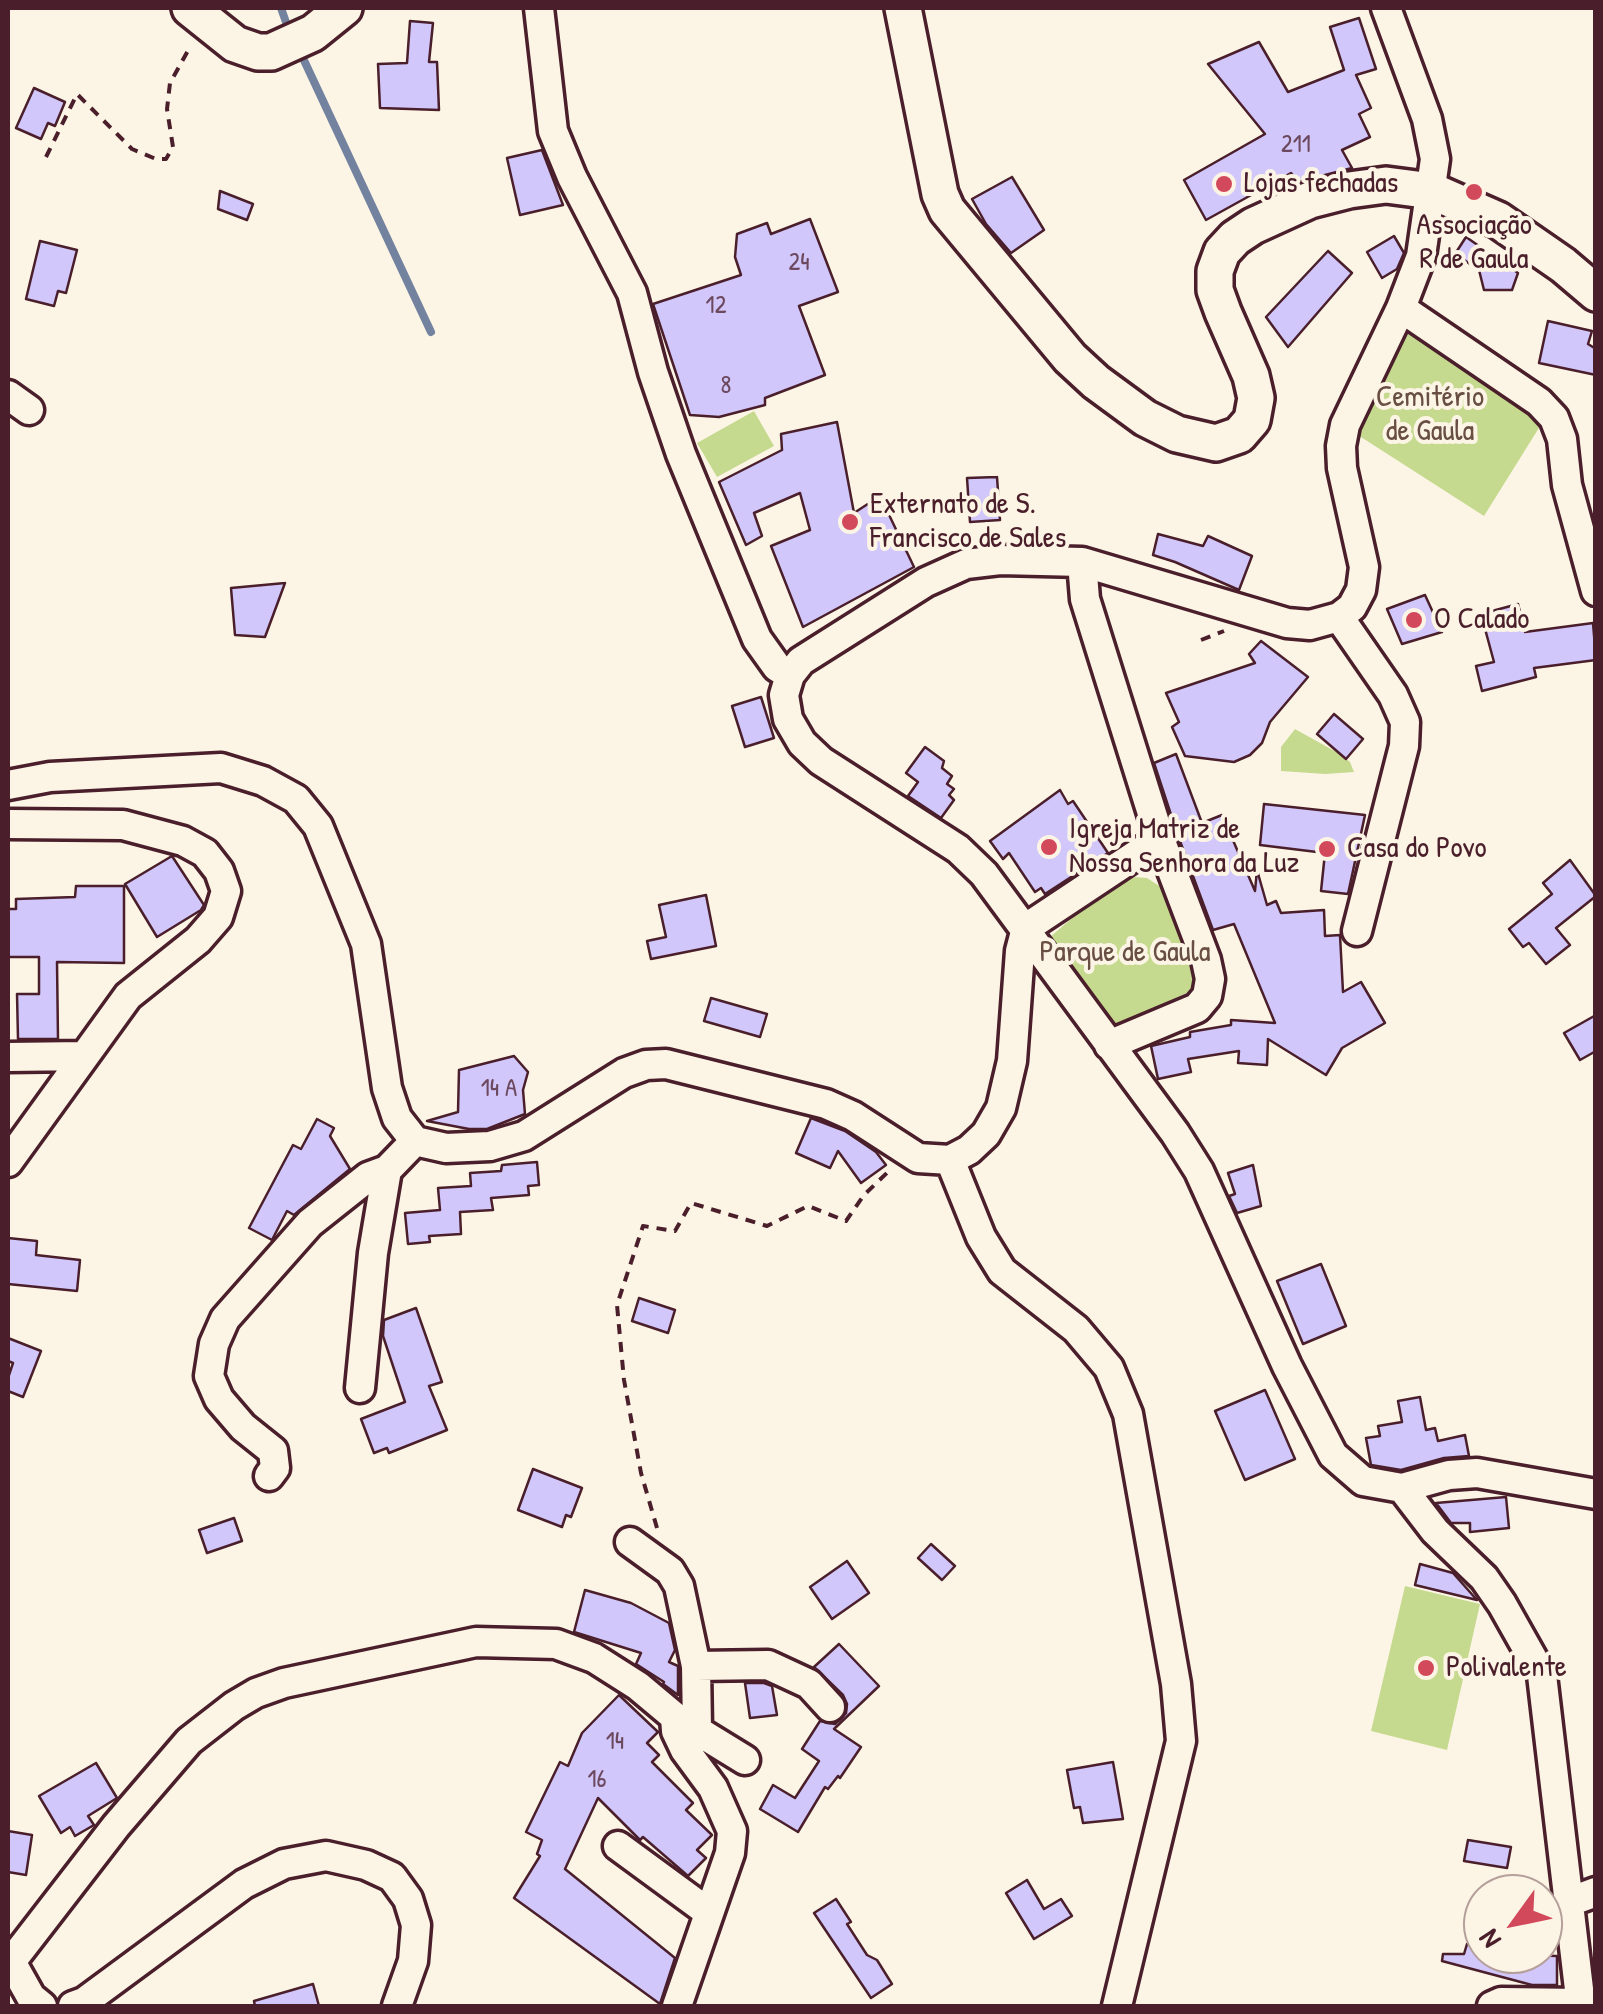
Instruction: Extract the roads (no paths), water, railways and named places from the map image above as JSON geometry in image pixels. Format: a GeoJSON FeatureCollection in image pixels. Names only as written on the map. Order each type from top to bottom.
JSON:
{"type":"FeatureCollection","features":[{"type":"Feature","properties":{"kind":"main road"},"geometry":{"type":"LineString","coordinates":[[199,15],[236,44],[271,52],[344,8]]}},
{"type":"Feature","properties":{"kind":"main road"},"geometry":{"type":"LineString","coordinates":[[903,8],[940,194],[958,226],[1041,326],[1096,382],[1145,418],[1177,434],[1216,442],[1239,435],[1252,420],[1256,398],[1251,376],[1216,290],[1216,271],[1222,252],[1235,238],[1252,226],[1310,200],[1386,185],[1432,191],[1498,220],[1564,265],[1596,293]]}},
{"type":"Feature","properties":{"kind":"street"},"geometry":{"type":"LineString","coordinates":[[538,8],[554,132],[572,178],[632,293],[681,454],[756,639],[777,668],[790,675]]}},
{"type":"Feature","properties":{"kind":"street"},"geometry":{"type":"LineString","coordinates":[[1386,8],[1427,119],[1435,159],[1421,256],[1402,308],[1345,425],[1340,446],[1364,567],[1361,590],[1352,607],[1339,618],[1310,625],[1287,622],[1082,562],[1000,560],[966,564],[926,582],[802,661],[790,675],[784,695],[788,719],[802,743],[822,761],[958,849],[984,874],[1175,1133],[1199,1172],[1288,1366],[1334,1454],[1363,1481],[1402,1488],[1449,1475],[1477,1473],[1596,1494]]}},
{"type":"Feature","properties":{"kind":"street"},"geometry":{"type":"LineString","coordinates":[[1402,308],[1539,402],[1554,418],[1562,439],[1567,485],[1596,592]]}},
{"type":"Feature","properties":{"kind":"street"},"geometry":{"type":"LineString","coordinates":[[1082,562],[1085,599],[1160,838],[1210,979],[1208,996],[1197,1008],[1109,1045]]}},
{"type":"Feature","properties":{"kind":"street"},"geometry":{"type":"LineString","coordinates":[[1339,618],[1406,722],[1404,746],[1357,931]]}},
{"type":"Feature","properties":{"kind":"street"},"geometry":{"type":"LineString","coordinates":[[8,785],[50,778],[221,768],[262,781],[296,799],[318,826],[366,944],[387,1088],[397,1118],[414,1140],[446,1148],[490,1146],[524,1136],[624,1073],[646,1065],[666,1064],[826,1104],[853,1116],[918,1158],[950,1160],[969,1150],[986,1134],[1001,1108],[1012,1061],[1020,951],[1026,928],[1160,838]]}},
{"type":"Feature","properties":{"kind":"street"},"geometry":{"type":"LineString","coordinates":[[8,824],[123,824],[183,841],[205,853],[219,871],[226,891],[218,917],[198,940],[128,996],[8,1162]]}},
{"type":"Feature","properties":{"kind":"street"},"geometry":{"type":"LineString","coordinates":[[8,1057],[83,1056]]}},
{"type":"Feature","properties":{"kind":"street"},"geometry":{"type":"LineString","coordinates":[[269,1476],[275,1468],[274,1451],[243,1427],[219,1399],[208,1376],[214,1344],[225,1319],[310,1223],[368,1177],[387,1170],[414,1140]]}},
{"type":"Feature","properties":{"kind":"street"},"geometry":{"type":"LineString","coordinates":[[950,1160],[981,1237],[1002,1271],[1076,1329],[1109,1368],[1128,1414],[1176,1684],[1181,1741],[1117,2006]]}},
{"type":"Feature","properties":{"kind":"street"},"geometry":{"type":"LineString","coordinates":[[360,1388],[372,1253],[387,1170]]}},
{"type":"Feature","properties":{"kind":"street"},"geometry":{"type":"LineString","coordinates":[[1402,1488],[1435,1531],[1484,1578],[1542,1675],[1582,1897],[1581,2005],[1501,2002],[1492,2006]]}},
{"type":"Feature","properties":{"kind":"street"},"geometry":{"type":"LineString","coordinates":[[630,1542],[670,1571],[686,1609],[696,1666],[686,1722],[676,1731],[713,1788],[732,1830],[730,1854],[677,2006]]}},
{"type":"Feature","properties":{"kind":"street"},"geometry":{"type":"LineString","coordinates":[[42,2006],[31,1997],[9,1959],[189,1741],[256,1693],[284,1683],[476,1642],[556,1644],[594,1658],[745,1760]]}},
{"type":"Feature","properties":{"kind":"street"},"geometry":{"type":"LineString","coordinates":[[696,1666],[768,1665],[809,1684],[830,1707]]}},
{"type":"Feature","properties":{"kind":"street"},"geometry":{"type":"LineString","coordinates":[[618,1846],[708,1912]]}},
{"type":"Feature","properties":{"kind":"street"},"geometry":{"type":"LineString","coordinates":[[73,2006],[84,2002],[244,1884],[284,1864],[326,1856],[366,1865],[392,1877],[408,1899],[416,1926],[412,1960],[398,2006]]}},
{"type":"Feature","properties":{"kind":"waterway"},"geometry":{"type":"LineString","coordinates":[[281,8],[287,25]]}},
{"type":"Feature","properties":{"kind":"waterway"},"geometry":{"type":"LineString","coordinates":[[302,56],[431,332]]}},
{"type":"Feature","properties":{"kind":"place","name":"Lojas fechadas"},"geometry":{"type":"Point","coordinates":[1224,184]}},
{"type":"Feature","properties":{"kind":"place","name":"Associação R de Gaula"},"geometry":{"type":"Point","coordinates":[1474,192]}},
{"type":"Feature","properties":{"kind":"place","name":"Externato de S. Francisco de Sales"},"geometry":{"type":"Point","coordinates":[850,522]}},
{"type":"Feature","properties":{"kind":"place","name":"O Calado"},"geometry":{"type":"Point","coordinates":[1414,620]}},
{"type":"Feature","properties":{"kind":"place","name":"Igreja Matriz de Nossa Senhora da Luz"},"geometry":{"type":"Point","coordinates":[1049,847]}},
{"type":"Feature","properties":{"kind":"place","name":"Casa do Povo"},"geometry":{"type":"Point","coordinates":[1327,849]}},
{"type":"Feature","properties":{"kind":"place","name":"Polivalente"},"geometry":{"type":"Point","coordinates":[1426,1668]}},
{"type":"Feature","properties":{"kind":"park label","name":"Cemitério de Gaula"},"geometry":{"type":"Point","coordinates":[1430,415]}},
{"type":"Feature","properties":{"kind":"park label","name":"Parque de Gaula"},"geometry":{"type":"Point","coordinates":[1125,953]}}]}
